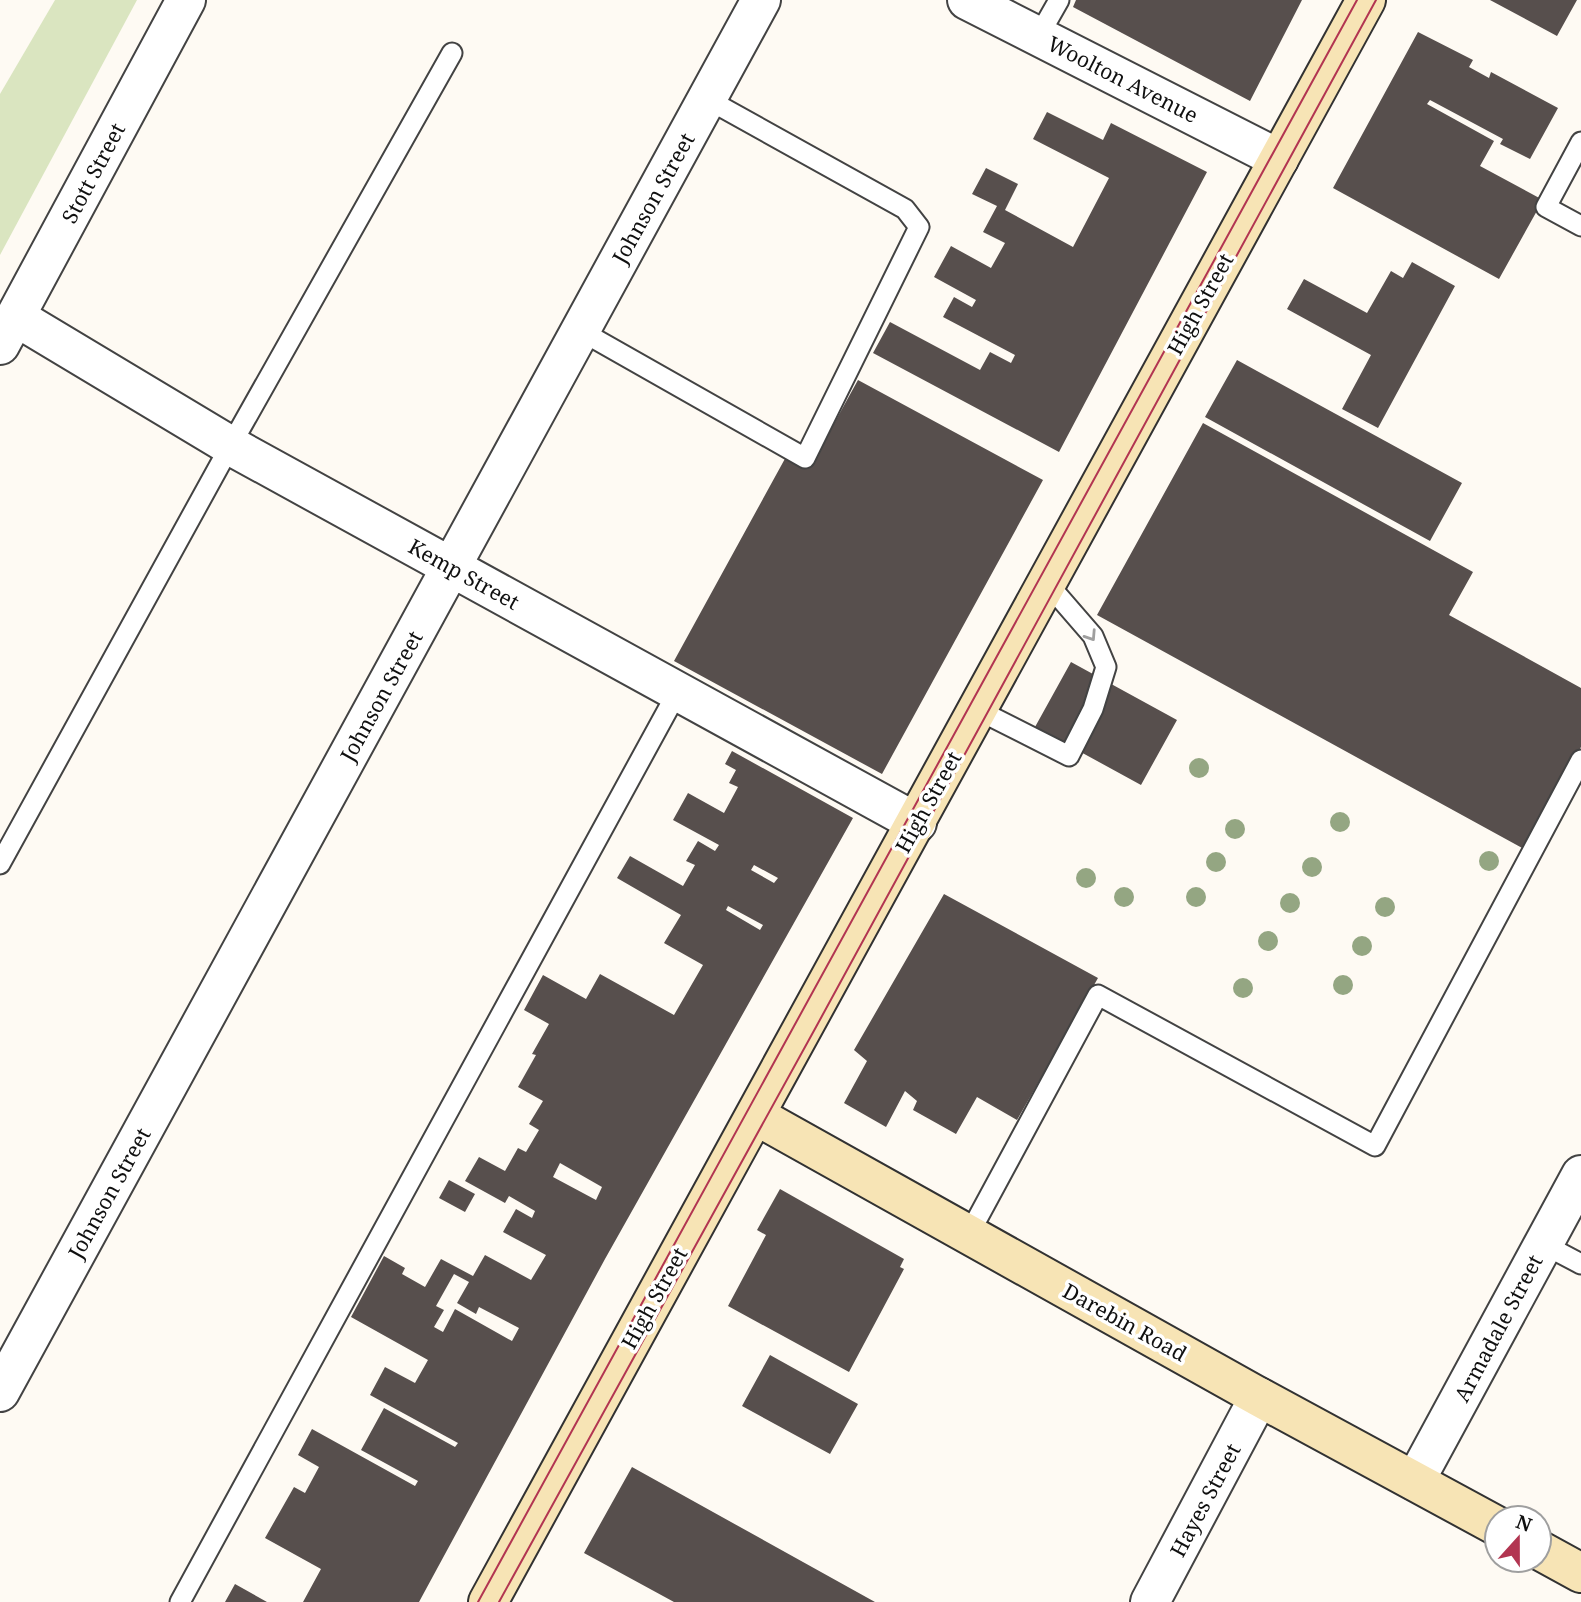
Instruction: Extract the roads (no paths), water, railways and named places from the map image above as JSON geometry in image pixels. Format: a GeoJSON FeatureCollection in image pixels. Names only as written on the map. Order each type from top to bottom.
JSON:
{"type":"FeatureCollection","features":[{"type":"Feature","properties":{"kind":"main road","name":"High Street"},"geometry":{"type":"LineString","coordinates":[[488,1602],[1366,0]]}},
{"type":"Feature","properties":{"kind":"main road","name":"Darebin Road"},"geometry":{"type":"LineString","coordinates":[[755,1115],[1259,1397],[1483,1518]]}},
{"type":"Feature","properties":{"kind":"main road"},"geometry":{"type":"LineString","coordinates":[[1553,1558],[1581,1573]]}},
{"type":"Feature","properties":{"kind":"street","name":"Stott Street"},"geometry":{"type":"LineString","coordinates":[[8,331],[186,0]]}},
{"type":"Feature","properties":{"kind":"street","name":"Johnson Street"},"geometry":{"type":"LineString","coordinates":[[0,1392],[761,0]]}},
{"type":"Feature","properties":{"kind":"street","name":"Woolton Avenue"},"geometry":{"type":"LineString","coordinates":[[967,0],[1279,159]]}},
{"type":"Feature","properties":{"kind":"street","name":"Kemp Street"},"geometry":{"type":"LineString","coordinates":[[8,331],[231,446],[917,822]]}},
{"type":"Feature","properties":{"kind":"street","name":"Armadale Street"},"geometry":{"type":"LineString","coordinates":[[1415,1481],[1581,1175]]}},
{"type":"Feature","properties":{"kind":"street","name":"Hayes Street"},"geometry":{"type":"LineString","coordinates":[[1154,1600],[1259,1397]]}},
{"type":"Feature","properties":{"kind":"lane"},"geometry":{"type":"LineString","coordinates":[[1038,37],[1059,0]]}},
{"type":"Feature","properties":{"kind":"lane"},"geometry":{"type":"LineString","coordinates":[[0,864],[452,53]]}},
{"type":"Feature","properties":{"kind":"lane"},"geometry":{"type":"LineString","coordinates":[[581,331],[805,458],[919,227],[905,209],[707,99]]}},
{"type":"Feature","properties":{"kind":"lane"},"geometry":{"type":"LineString","coordinates":[[1581,142],[1546,206],[1581,226]]}},
{"type":"Feature","properties":{"kind":"lane"},"geometry":{"type":"LineString","coordinates":[[978,710],[1069,756],[1093,709],[1106,667],[1093,636],[1054,591],[1046,586]]}},
{"type":"Feature","properties":{"kind":"lane"},"geometry":{"type":"LineString","coordinates":[[180,1602],[678,691]]}},
{"type":"Feature","properties":{"kind":"lane"},"geometry":{"type":"LineString","coordinates":[[969,1234],[1098,995],[1375,1146],[1581,760]]}},
{"type":"Feature","properties":{"kind":"lane"},"geometry":{"type":"LineString","coordinates":[[1543,1244],[1581,1264]]}},
{"type":"Feature","properties":{"kind":"tram line"},"geometry":{"type":"LineString","coordinates":[[478,1602],[1357,0]]}},
{"type":"Feature","properties":{"kind":"tram line"},"geometry":{"type":"LineString","coordinates":[[499,1602],[1376,0]]}}]}
